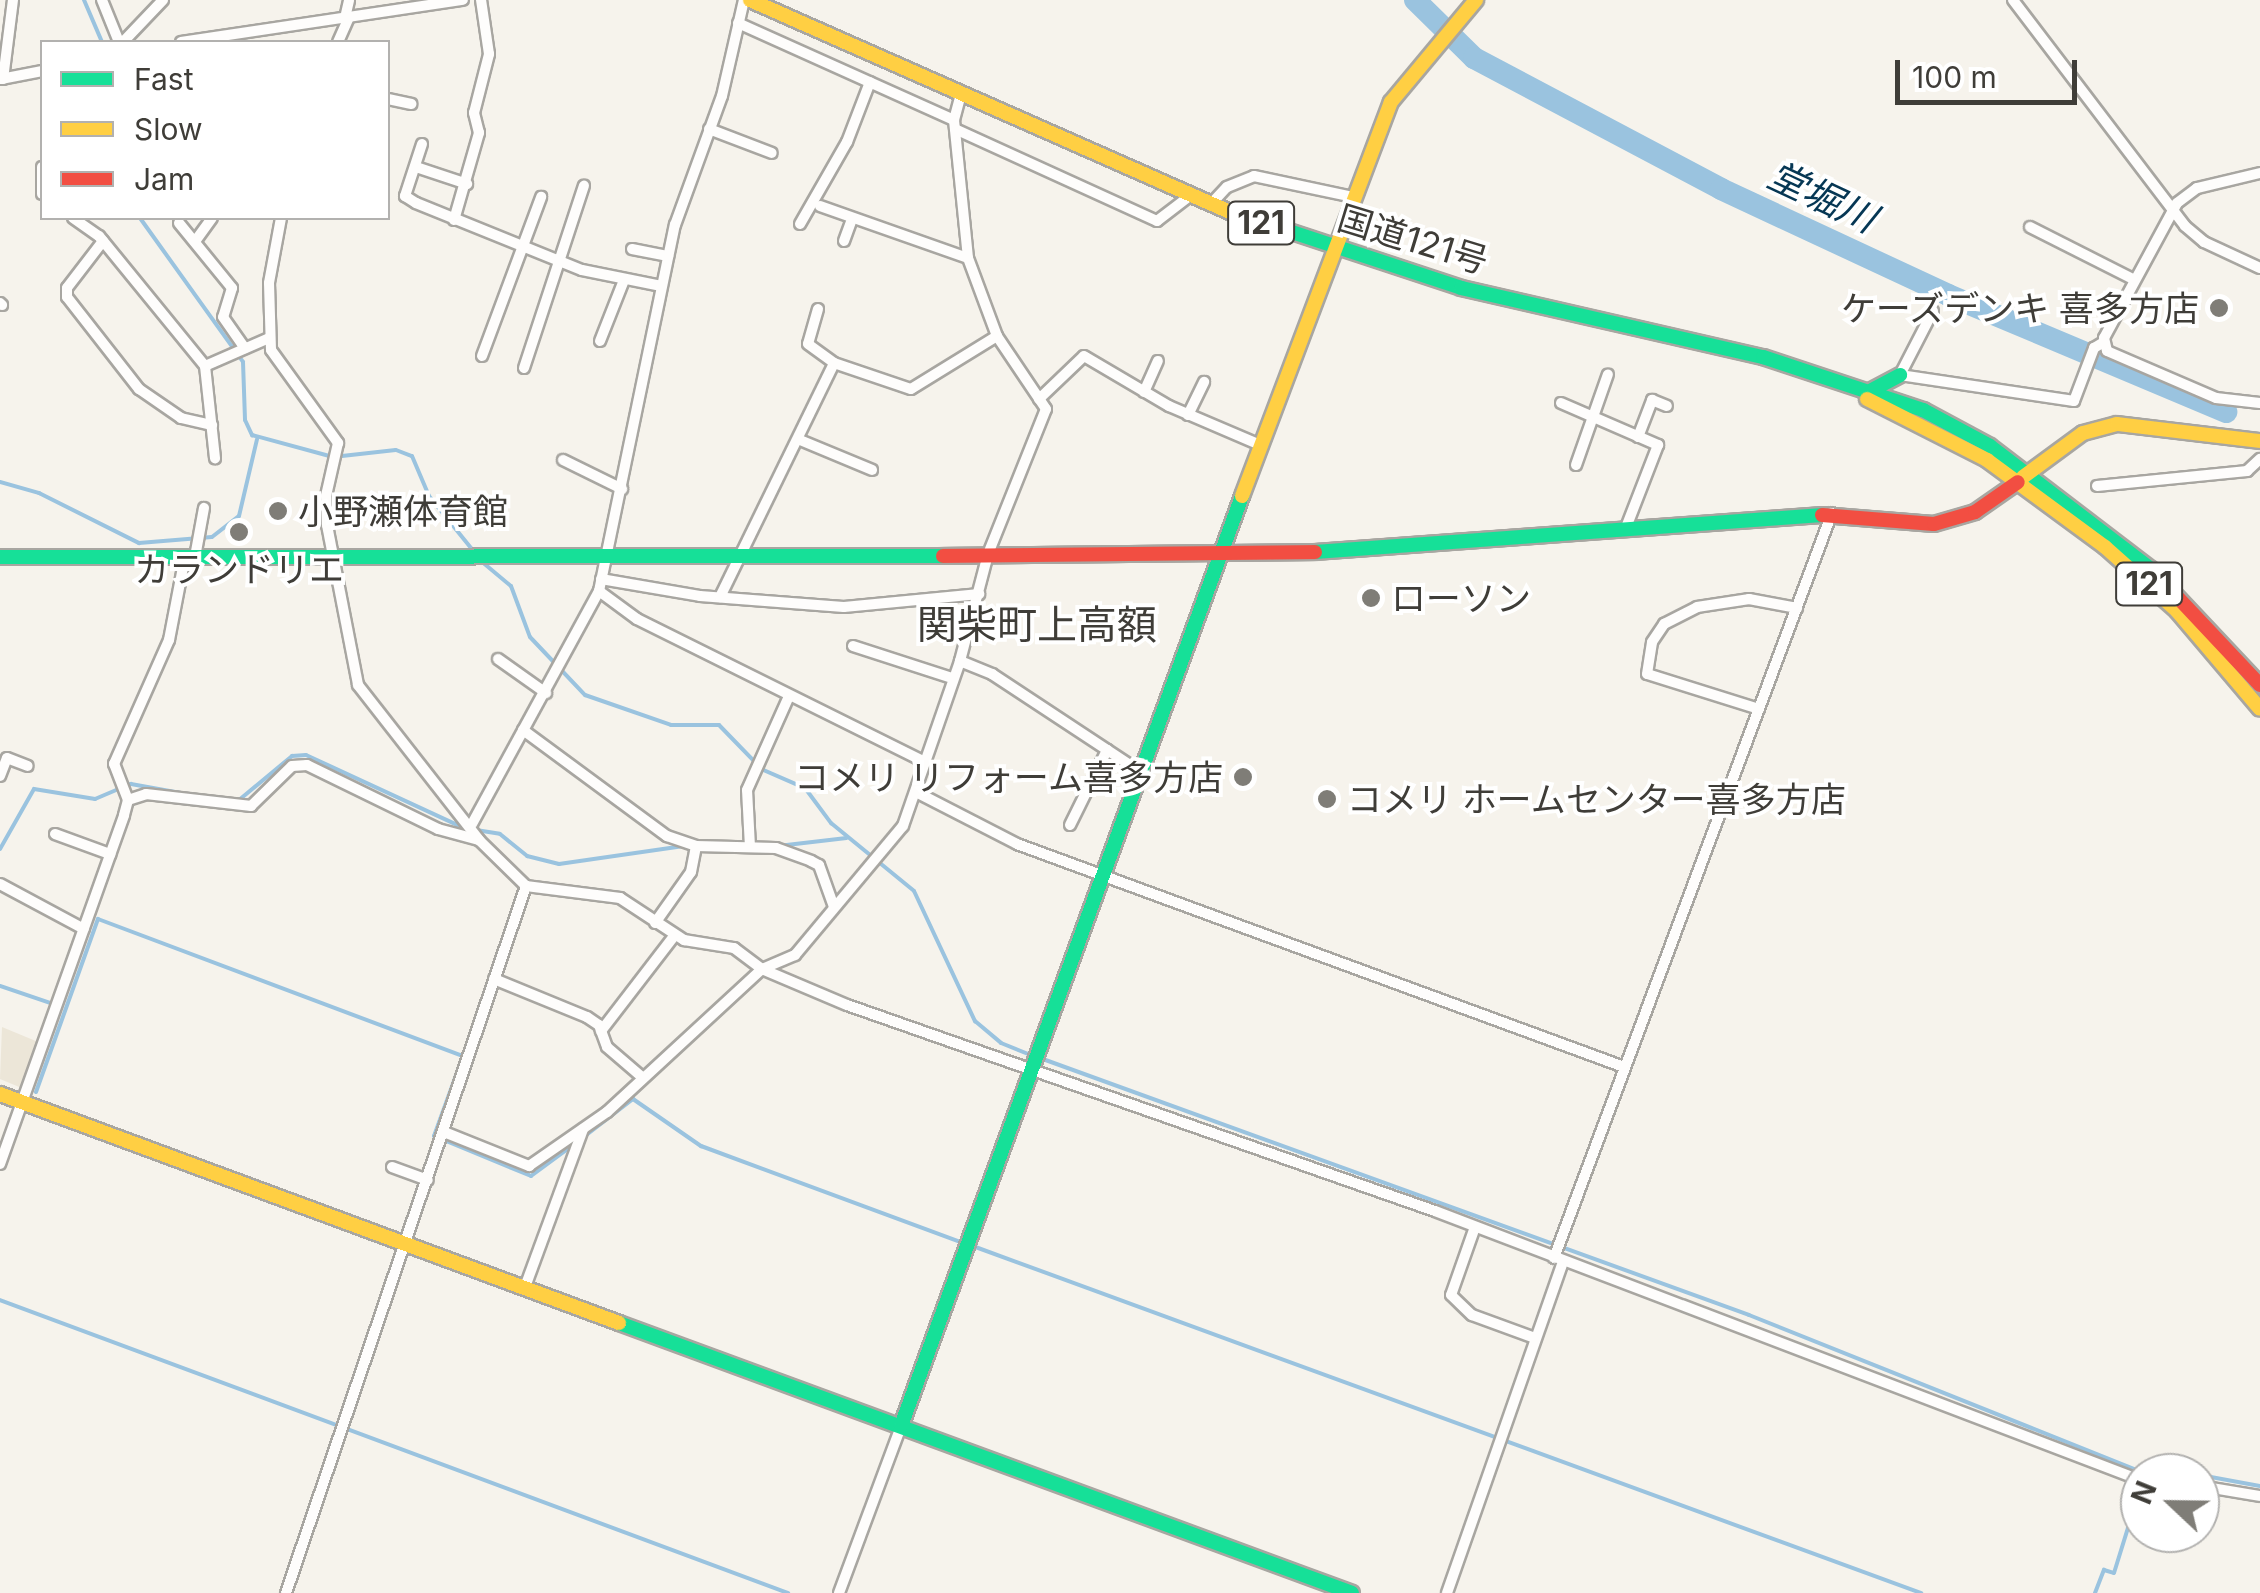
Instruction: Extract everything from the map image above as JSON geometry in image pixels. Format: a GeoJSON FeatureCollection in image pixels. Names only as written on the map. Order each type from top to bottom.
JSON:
{"type":"FeatureCollection","features":[{"type":"Feature","properties":{"kind":"main road","name":"国道121号"},"geometry":{"type":"LineString","coordinates":[[747,0],[960,97],[1211,204],[1335,248],[1496,296],[1798,368],[1900,400],[2024,477]]}},
{"type":"Feature","properties":{"kind":"main road"},"geometry":{"type":"LineString","coordinates":[[901,1426],[1216,556],[1398,87],[1476,0]]}},
{"type":"Feature","properties":{"kind":"main road","name":"国道121号"},"geometry":{"type":"LineString","coordinates":[[1798,368],[2024,477]]}},
{"type":"Feature","properties":{"kind":"main road"},"geometry":{"type":"LineString","coordinates":[[1872,390],[1900,375],[1900,400]]}},
{"type":"Feature","properties":{"kind":"main road"},"geometry":{"type":"LineString","coordinates":[[0,557],[1216,556],[1625,530],[1833,512],[1934,524],[1976,512],[2083,433],[2117,424],[2260,442]]}},
{"type":"Feature","properties":{"kind":"main road","name":"121"},"geometry":{"type":"LineString","coordinates":[[2024,477],[2148,564],[2260,685]]}},
{"type":"Feature","properties":{"kind":"main road","name":"121"},"geometry":{"type":"LineString","coordinates":[[2024,477],[2139,574],[2260,708]]}},
{"type":"Feature","properties":{"kind":"main road"},"geometry":{"type":"LineString","coordinates":[[0,1094],[1352,1593]]}},
{"type":"Feature","properties":{"kind":"street"},"geometry":{"type":"LineString","coordinates":[[13,0],[2,79],[40,71]]}},
{"type":"Feature","properties":{"kind":"street"},"geometry":{"type":"LineString","coordinates":[[102,0],[120,40]]}},
{"type":"Feature","properties":{"kind":"street"},"geometry":{"type":"LineString","coordinates":[[123,40],[163,0]]}},
{"type":"Feature","properties":{"kind":"street"},"geometry":{"type":"LineString","coordinates":[[339,40],[347,18],[348,0]]}},
{"type":"Feature","properties":{"kind":"street"},"geometry":{"type":"LineString","coordinates":[[195,40],[462,0]]}},
{"type":"Feature","properties":{"kind":"street"},"geometry":{"type":"LineString","coordinates":[[454,220],[467,184],[489,54],[481,0]]}},
{"type":"Feature","properties":{"kind":"street"},"geometry":{"type":"LineString","coordinates":[[475,832],[523,730],[600,585],[668,256],[747,0]]}},
{"type":"Feature","properties":{"kind":"street"},"geometry":{"type":"LineString","coordinates":[[2013,0],[2171,210],[2204,242],[2260,268]]}},
{"type":"Feature","properties":{"kind":"street"},"geometry":{"type":"LineString","coordinates":[[738,22],[1157,221],[1191,195]]}},
{"type":"Feature","properties":{"kind":"street"},"geometry":{"type":"LineString","coordinates":[[800,224],[847,142],[870,82]]}},
{"type":"Feature","properties":{"kind":"street"},"geometry":{"type":"LineString","coordinates":[[444,1132],[529,1166],[642,1078],[762,969],[794,955],[903,826],[960,661],[988,554],[1045,415],[997,336],[968,258],[955,124],[960,97]]}},
{"type":"Feature","properties":{"kind":"street"},"geometry":{"type":"LineString","coordinates":[[390,99],[411,104]]}},
{"type":"Feature","properties":{"kind":"street"},"geometry":{"type":"LineString","coordinates":[[708,129],[772,152]]}},
{"type":"Feature","properties":{"kind":"street"},"geometry":{"type":"LineString","coordinates":[[422,144],[405,196],[556,260],[624,280],[661,286]]}},
{"type":"Feature","properties":{"kind":"street"},"geometry":{"type":"LineString","coordinates":[[416,168],[467,184]]}},
{"type":"Feature","properties":{"kind":"street"},"geometry":{"type":"LineString","coordinates":[[1932,310],[1900,375],[2074,401],[2088,360],[2171,210],[2196,188],[2260,173]]}},
{"type":"Feature","properties":{"kind":"street"},"geometry":{"type":"LineString","coordinates":[[1211,204],[1227,187],[1254,176],[1354,197]]}},
{"type":"Feature","properties":{"kind":"street"},"geometry":{"type":"LineString","coordinates":[[524,368],[560,269],[556,260],[584,186]]}},
{"type":"Feature","properties":{"kind":"street"},"geometry":{"type":"LineString","coordinates":[[482,356],[525,249],[541,197]]}},
{"type":"Feature","properties":{"kind":"street"},"geometry":{"type":"LineString","coordinates":[[820,206],[968,258]]}},
{"type":"Feature","properties":{"kind":"street"},"geometry":{"type":"LineString","coordinates":[[844,241],[852,219]]}},
{"type":"Feature","properties":{"kind":"street"},"geometry":{"type":"LineString","coordinates":[[76,220],[103,242],[205,366],[215,458]]}},
{"type":"Feature","properties":{"kind":"street"},"geometry":{"type":"LineString","coordinates":[[196,240],[211,220]]}},
{"type":"Feature","properties":{"kind":"street"},"geometry":{"type":"LineString","coordinates":[[280,222],[269,283],[269,338],[274,358],[338,443],[326,496],[331,556],[364,697],[475,832],[526,886],[620,898],[642,908],[655,923],[675,935],[734,948],[762,969],[1029,1069],[1475,1227],[2120,1472]]}},
{"type":"Feature","properties":{"kind":"street"},"geometry":{"type":"LineString","coordinates":[[178,223],[232,288],[223,317],[246,348]]}},
{"type":"Feature","properties":{"kind":"street"},"geometry":{"type":"LineString","coordinates":[[2030,228],[2133,279]]}},
{"type":"Feature","properties":{"kind":"street"},"geometry":{"type":"LineString","coordinates":[[103,242],[67,288],[67,298],[139,389],[180,418],[212,424]]}},
{"type":"Feature","properties":{"kind":"street"},"geometry":{"type":"LineString","coordinates":[[632,250],[668,256]]}},
{"type":"Feature","properties":{"kind":"street"},"geometry":{"type":"LineString","coordinates":[[600,341],[624,280]]}},
{"type":"Feature","properties":{"kind":"street"},"geometry":{"type":"LineString","coordinates":[[818,309],[808,344],[834,363],[911,389],[997,336]]}},
{"type":"Feature","properties":{"kind":"street"},"geometry":{"type":"LineString","coordinates":[[205,366],[269,338]]}},
{"type":"Feature","properties":{"kind":"street"},"geometry":{"type":"LineString","coordinates":[[2099,345],[2216,398],[2251,397],[2260,404]]}},
{"type":"Feature","properties":{"kind":"street"},"geometry":{"type":"LineString","coordinates":[[1038,399],[1078,356],[1188,415],[1258,444]]}},
{"type":"Feature","properties":{"kind":"street"},"geometry":{"type":"LineString","coordinates":[[1144,392],[1158,362]]}},
{"type":"Feature","properties":{"kind":"street"},"geometry":{"type":"LineString","coordinates":[[720,597],[800,440],[834,363]]}},
{"type":"Feature","properties":{"kind":"street"},"geometry":{"type":"LineString","coordinates":[[1576,465],[1608,374]]}},
{"type":"Feature","properties":{"kind":"street"},"geometry":{"type":"LineString","coordinates":[[1188,415],[1204,382]]}},
{"type":"Feature","properties":{"kind":"street"},"geometry":{"type":"LineString","coordinates":[[1638,436],[1652,400],[1667,406]]}},
{"type":"Feature","properties":{"kind":"street"},"geometry":{"type":"LineString","coordinates":[[1561,403],[1658,445],[1625,530]]}},
{"type":"Feature","properties":{"kind":"street"},"geometry":{"type":"LineString","coordinates":[[800,440],[872,470]]}},
{"type":"Feature","properties":{"kind":"street"},"geometry":{"type":"LineString","coordinates":[[2097,486],[2247,472],[2260,459]]}},
{"type":"Feature","properties":{"kind":"street"},"geometry":{"type":"LineString","coordinates":[[564,460],[622,489]]}},
{"type":"Feature","properties":{"kind":"street"},"geometry":{"type":"LineString","coordinates":[[0,1164],[110,854],[127,797],[120,780],[117,753],[169,640],[204,508]]}},
{"type":"Feature","properties":{"kind":"street"},"geometry":{"type":"LineString","coordinates":[[1447,1593],[1536,1338],[1558,1260],[1624,1066],[1833,512]]}},
{"type":"Feature","properties":{"kind":"street"},"geometry":{"type":"LineString","coordinates":[[600,585],[844,607],[978,594]]}},
{"type":"Feature","properties":{"kind":"street"},"geometry":{"type":"LineString","coordinates":[[600,585],[637,619],[926,762]]}},
{"type":"Feature","properties":{"kind":"street"},"geometry":{"type":"LineString","coordinates":[[1758,710],[1647,674],[1652,642],[1664,624],[1697,607],[1749,599],[1796,608]]}},
{"type":"Feature","properties":{"kind":"street"},"geometry":{"type":"LineString","coordinates":[[853,646],[952,678]]}},
{"type":"Feature","properties":{"kind":"street"},"geometry":{"type":"LineString","coordinates":[[498,659],[546,692]]}},
{"type":"Feature","properties":{"kind":"street"},"geometry":{"type":"LineString","coordinates":[[960,661],[1004,682],[1139,771]]}},
{"type":"Feature","properties":{"kind":"street"},"geometry":{"type":"LineString","coordinates":[[750,847],[747,790],[790,696]]}},
{"type":"Feature","properties":{"kind":"street"},"geometry":{"type":"LineString","coordinates":[[523,730],[667,836],[696,846],[776,848],[818,865],[834,907]]}},
{"type":"Feature","properties":{"kind":"street"},"geometry":{"type":"LineString","coordinates":[[1070,825],[1106,750]]}},
{"type":"Feature","properties":{"kind":"street"},"geometry":{"type":"LineString","coordinates":[[0,776],[8,758],[28,766]]}},
{"type":"Feature","properties":{"kind":"street"},"geometry":{"type":"LineString","coordinates":[[127,797],[146,794],[251,806],[282,774],[307,764],[438,829],[475,832]]}},
{"type":"Feature","properties":{"kind":"street"},"geometry":{"type":"LineString","coordinates":[[916,792],[993,834],[1098,875],[1624,1066]]}},
{"type":"Feature","properties":{"kind":"street"},"geometry":{"type":"LineString","coordinates":[[55,834],[110,854]]}},
{"type":"Feature","properties":{"kind":"street"},"geometry":{"type":"LineString","coordinates":[[655,923],[691,872],[696,846]]}},
{"type":"Feature","properties":{"kind":"street"},"geometry":{"type":"LineString","coordinates":[[0,884],[84,928]]}},
{"type":"Feature","properties":{"kind":"street"},"geometry":{"type":"LineString","coordinates":[[286,1593],[526,886]]}},
{"type":"Feature","properties":{"kind":"street"},"geometry":{"type":"LineString","coordinates":[[600,1031],[675,935]]}},
{"type":"Feature","properties":{"kind":"street"},"geometry":{"type":"LineString","coordinates":[[494,979],[566,1006],[600,1031],[607,1047],[642,1078]]}},
{"type":"Feature","properties":{"kind":"street"},"geometry":{"type":"LineString","coordinates":[[524,1287],[583,1127]]}},
{"type":"Feature","properties":{"kind":"street"},"geometry":{"type":"LineString","coordinates":[[392,1167],[428,1180]]}},
{"type":"Feature","properties":{"kind":"street"},"geometry":{"type":"LineString","coordinates":[[1475,1227],[1451,1294],[1472,1315],[1536,1338]]}},
{"type":"Feature","properties":{"kind":"street"},"geometry":{"type":"LineString","coordinates":[[839,1593],[901,1426]]}},
{"type":"Feature","properties":{"kind":"street"},"geometry":{"type":"LineString","coordinates":[[2220,1489],[2260,1496]]}},
{"type":"Feature","properties":{"kind":"shaded area"},"geometry":{"type":"Polygon","coordinates":[[[2,1027],[43,1044],[24,1089],[0,1079],[2,1027]]]}},
{"type":"Feature","properties":{"kind":"waterway"},"geometry":{"type":"LineString","coordinates":[[84,0],[101,40]]}},
{"type":"Feature","properties":{"kind":"waterway","name":"堂堀川"},"geometry":{"type":"LineString","coordinates":[[1415,0],[1474,58],[1721,189],[1948,295],[2226,412]]}},
{"type":"Feature","properties":{"kind":"waterway"},"geometry":{"type":"LineString","coordinates":[[141,220],[243,362],[245,420],[252,435],[333,457],[396,450],[412,456],[429,496],[475,553]]}},
{"type":"Feature","properties":{"kind":"waterway"},"geometry":{"type":"LineString","coordinates":[[0,482],[39,493],[139,543],[212,537],[239,516],[257,439]]}},
{"type":"Feature","properties":{"kind":"waterway"},"geometry":{"type":"LineString","coordinates":[[481,561],[511,586],[530,637],[585,695],[671,725],[719,725],[755,762]]}},
{"type":"Feature","properties":{"kind":"waterway"},"geometry":{"type":"LineString","coordinates":[[239,800],[292,756],[306,755],[466,829]]}},
{"type":"Feature","properties":{"kind":"waterway"},"geometry":{"type":"LineString","coordinates":[[761,769],[805,788],[831,823],[914,891],[975,1021],[1001,1043],[1031,1055]]}},
{"type":"Feature","properties":{"kind":"waterway"},"geometry":{"type":"LineString","coordinates":[[0,849],[34,789],[95,799],[131,784],[186,794]]}},
{"type":"Feature","properties":{"kind":"waterway"},"geometry":{"type":"LineString","coordinates":[[476,830],[500,834],[527,856],[559,864],[684,846]]}},
{"type":"Feature","properties":{"kind":"waterway"},"geometry":{"type":"LineString","coordinates":[[778,846],[847,838]]}},
{"type":"Feature","properties":{"kind":"waterway"},"geometry":{"type":"LineString","coordinates":[[713,851],[744,852]]}},
{"type":"Feature","properties":{"kind":"waterway"},"geometry":{"type":"LineString","coordinates":[[36,1092],[98,919],[463,1056],[434,1136],[531,1176],[573,1145]]}},
{"type":"Feature","properties":{"kind":"waterway"},"geometry":{"type":"LineString","coordinates":[[0,986],[56,1005]]}},
{"type":"Feature","properties":{"kind":"waterway"},"geometry":{"type":"LineString","coordinates":[[1040,1058],[1749,1315],[2120,1463]]}},
{"type":"Feature","properties":{"kind":"waterway"},"geometry":{"type":"LineString","coordinates":[[585,1136],[633,1099],[701,1146],[961,1242]]}},
{"type":"Feature","properties":{"kind":"waterway"},"geometry":{"type":"LineString","coordinates":[[970,1245],[1921,1593]]}},
{"type":"Feature","properties":{"kind":"waterway"},"geometry":{"type":"LineString","coordinates":[[0,1300],[788,1593]]}},
{"type":"Feature","properties":{"kind":"waterway"},"geometry":{"type":"LineString","coordinates":[[2220,1479],[2260,1486]]}},
{"type":"Feature","properties":{"kind":"waterway"},"geometry":{"type":"LineString","coordinates":[[2095,1593],[2104,1570],[2114,1573],[2120,1553]]}},
{"type":"Feature","properties":{"kind":"traffic: fast"},"geometry":{"type":"LineString","coordinates":[[1286,230],[1461,288],[1763,357],[1923,410],[1990,446],[2151,569]]}},
{"type":"Feature","properties":{"kind":"traffic: fast"},"geometry":{"type":"LineString","coordinates":[[1872,390],[1900,375]]}},
{"type":"Feature","properties":{"kind":"traffic: fast"},"geometry":{"type":"LineString","coordinates":[[901,1426],[1242,496]]}},
{"type":"Feature","properties":{"kind":"traffic: fast"},"geometry":{"type":"LineString","coordinates":[[1315,552],[1822,515]]}},
{"type":"Feature","properties":{"kind":"traffic: fast"},"geometry":{"type":"LineString","coordinates":[[0,557],[943,556]]}},
{"type":"Feature","properties":{"kind":"traffic: fast"},"geometry":{"type":"LineString","coordinates":[[619,1323],[1352,1593]]}},
{"type":"Feature","properties":{"kind":"traffic: slow"},"geometry":{"type":"LineString","coordinates":[[750,0],[1230,212],[1286,230]]}},
{"type":"Feature","properties":{"kind":"traffic: slow"},"geometry":{"type":"LineString","coordinates":[[1242,496],[1391,102],[1476,0]]}},
{"type":"Feature","properties":{"kind":"traffic: slow"},"geometry":{"type":"LineString","coordinates":[[1867,399],[1987,460],[2105,547],[2177,611],[2260,709]]}},
{"type":"Feature","properties":{"kind":"traffic: slow"},"geometry":{"type":"LineString","coordinates":[[2023,477],[2083,433],[2117,424],[2260,441]]}},
{"type":"Feature","properties":{"kind":"traffic: slow"},"geometry":{"type":"LineString","coordinates":[[0,1094],[619,1323]]}},
{"type":"Feature","properties":{"kind":"traffic: jam"},"geometry":{"type":"LineString","coordinates":[[1822,515],[1934,524],[1975,512],[2018,482]]}},
{"type":"Feature","properties":{"kind":"traffic: jam"},"geometry":{"type":"LineString","coordinates":[[943,556],[1315,552]]}},
{"type":"Feature","properties":{"kind":"traffic: jam"},"geometry":{"type":"LineString","coordinates":[[2151,569],[2260,685]]}},
{"type":"Feature","properties":{"kind":"place","name":"ケーズデンキ 喜多方店"},"geometry":{"type":"Point","coordinates":[2219,308]}},
{"type":"Feature","properties":{"kind":"place","name":"小野瀬体育館"},"geometry":{"type":"Point","coordinates":[278,511]}},
{"type":"Feature","properties":{"kind":"place","name":"カランドリエ"},"geometry":{"type":"Point","coordinates":[239,532]}},
{"type":"Feature","properties":{"kind":"place","name":"ローソン"},"geometry":{"type":"Point","coordinates":[1371,598]}},
{"type":"Feature","properties":{"kind":"place","name":"コメリ リフォーム喜多方店"},"geometry":{"type":"Point","coordinates":[1243,777]}},
{"type":"Feature","properties":{"kind":"place","name":"コメリ ホームセンター喜多方店"},"geometry":{"type":"Point","coordinates":[1327,799]}},
{"type":"Feature","properties":{"kind":"district","name":"関柴町上高額"},"geometry":{"type":"Point","coordinates":[1037,625]}}]}
